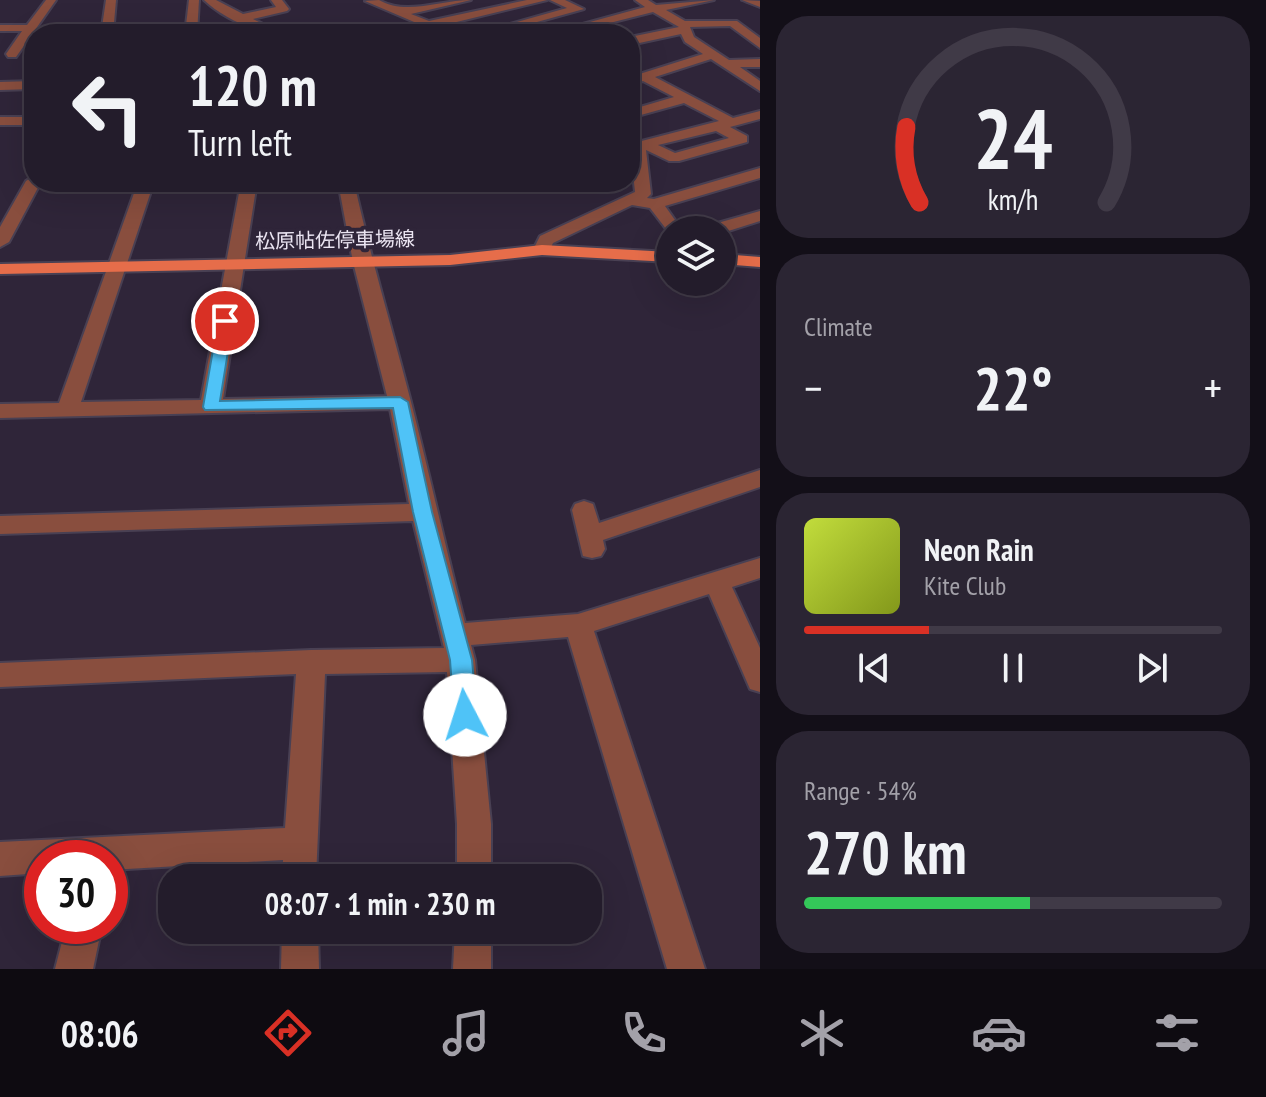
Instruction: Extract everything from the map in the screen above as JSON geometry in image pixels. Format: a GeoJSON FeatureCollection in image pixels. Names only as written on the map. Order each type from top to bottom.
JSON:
{"type":"FeatureCollection","features":[{"type":"Feature","properties":{"kind":"main road","name":"松原帖佐停車場線"},"geometry":{"type":"LineString","coordinates":[[0,269],[450,260],[542,250],[656,256]]}},
{"type":"Feature","properties":{"kind":"main road"},"geometry":{"type":"LineString","coordinates":[[736,260],[760,262]]}},
{"type":"Feature","properties":{"kind":"street"},"geometry":{"type":"LineString","coordinates":[[33,24],[51,0]]}},
{"type":"Feature","properties":{"kind":"street"},"geometry":{"type":"LineString","coordinates":[[108,24],[111,0]]}},
{"type":"Feature","properties":{"kind":"street"},"geometry":{"type":"LineString","coordinates":[[192,24],[194,0]]}},
{"type":"Feature","properties":{"kind":"street"},"geometry":{"type":"LineString","coordinates":[[209,0],[255,24]]}},
{"type":"Feature","properties":{"kind":"street"},"geometry":{"type":"LineString","coordinates":[[242,18],[283,9],[276,0]]}},
{"type":"Feature","properties":{"kind":"street"},"geometry":{"type":"LineString","coordinates":[[374,0],[370,1],[426,24]]}},
{"type":"Feature","properties":{"kind":"street"},"geometry":{"type":"LineString","coordinates":[[399,13],[466,0]]}},
{"type":"Feature","properties":{"kind":"street"},"geometry":{"type":"LineString","coordinates":[[433,24],[542,0]]}},
{"type":"Feature","properties":{"kind":"street"},"geometry":{"type":"LineString","coordinates":[[555,0],[606,20]]}},
{"type":"Feature","properties":{"kind":"street"},"geometry":{"type":"LineString","coordinates":[[640,0],[684,27],[689,39],[753,79],[760,87]]}},
{"type":"Feature","properties":{"kind":"street"},"geometry":{"type":"LineString","coordinates":[[591,24],[655,8],[709,0]]}},
{"type":"Feature","properties":{"kind":"street"},"geometry":{"type":"LineString","coordinates":[[519,24],[578,9]]}},
{"type":"Feature","properties":{"kind":"street"},"geometry":{"type":"LineString","coordinates":[[640,38],[684,27],[757,21]]}},
{"type":"Feature","properties":{"kind":"street"},"geometry":{"type":"LineString","coordinates":[[733,23],[760,47]]}},
{"type":"Feature","properties":{"kind":"street"},"geometry":{"type":"LineString","coordinates":[[0,28],[24,28]]}},
{"type":"Feature","properties":{"kind":"street"},"geometry":{"type":"LineString","coordinates":[[6,54],[24,34]]}},
{"type":"Feature","properties":{"kind":"street"},"geometry":{"type":"LineString","coordinates":[[640,78],[710,53],[760,47]]}},
{"type":"Feature","properties":{"kind":"street"},"geometry":{"type":"LineString","coordinates":[[726,64],[760,63]]}},
{"type":"Feature","properties":{"kind":"street"},"geometry":{"type":"LineString","coordinates":[[640,148],[674,158],[742,139],[686,98],[645,77]]}},
{"type":"Feature","properties":{"kind":"street"},"geometry":{"type":"LineString","coordinates":[[0,86],[24,85]]}},
{"type":"Feature","properties":{"kind":"street"},"geometry":{"type":"LineString","coordinates":[[640,111],[686,98]]}},
{"type":"Feature","properties":{"kind":"street"},"geometry":{"type":"LineString","coordinates":[[640,146],[760,115]]}},
{"type":"Feature","properties":{"kind":"street"},"geometry":{"type":"LineString","coordinates":[[0,121],[24,121]]}},
{"type":"Feature","properties":{"kind":"street"},"geometry":{"type":"LineString","coordinates":[[542,250],[546,240],[634,201],[643,194],[640,160]]}},
{"type":"Feature","properties":{"kind":"street"},"geometry":{"type":"LineString","coordinates":[[634,201],[655,204],[760,173]]}},
{"type":"Feature","properties":{"kind":"street"},"geometry":{"type":"LineString","coordinates":[[0,242],[28,192]]}},
{"type":"Feature","properties":{"kind":"street"},"geometry":{"type":"LineString","coordinates":[[67,410],[142,192]]}},
{"type":"Feature","properties":{"kind":"street"},"geometry":{"type":"LineString","coordinates":[[211,407],[247,192]]}},
{"type":"Feature","properties":{"kind":"street"},"geometry":{"type":"LineString","coordinates":[[348,192],[362,262],[400,402],[423,512],[458,648],[474,824],[474,864]]}},
{"type":"Feature","properties":{"kind":"street"},"geometry":{"type":"LineString","coordinates":[[655,204],[661,216]]}},
{"type":"Feature","properties":{"kind":"street"},"geometry":{"type":"LineString","coordinates":[[736,223],[760,216]]}},
{"type":"Feature","properties":{"kind":"street"},"geometry":{"type":"LineString","coordinates":[[0,411],[400,402]]}},
{"type":"Feature","properties":{"kind":"street"},"geometry":{"type":"LineString","coordinates":[[589,532],[760,478]]}},
{"type":"Feature","properties":{"kind":"street"},"geometry":{"type":"LineString","coordinates":[[0,525],[423,512]]}},
{"type":"Feature","properties":{"kind":"street"},"geometry":{"type":"LineString","coordinates":[[0,675],[311,662],[458,648],[578,625],[760,568]]}},
{"type":"Feature","properties":{"kind":"street"},"geometry":{"type":"LineString","coordinates":[[717,583],[760,680]]}},
{"type":"Feature","properties":{"kind":"street"},"geometry":{"type":"LineString","coordinates":[[578,625],[686,969]]}},
{"type":"Feature","properties":{"kind":"street"},"geometry":{"type":"LineString","coordinates":[[299,864],[311,662]]}},
{"type":"Feature","properties":{"kind":"street"},"geometry":{"type":"LineString","coordinates":[[128,853],[299,843]]}},
{"type":"Feature","properties":{"kind":"street"},"geometry":{"type":"LineString","coordinates":[[0,859],[24,858]]}},
{"type":"Feature","properties":{"kind":"street"},"geometry":{"type":"LineString","coordinates":[[74,969],[80,944]]}},
{"type":"Feature","properties":{"kind":"street"},"geometry":{"type":"LineString","coordinates":[[300,944],[300,969]]}},
{"type":"Feature","properties":{"kind":"street"},"geometry":{"type":"LineString","coordinates":[[472,969],[473,944]]}},
{"type":"Feature","properties":{"kind":"route"},"geometry":{"type":"LineString","coordinates":[[225,321],[211,407],[400,402],[423,512],[461,660],[465,715]]}}]}
